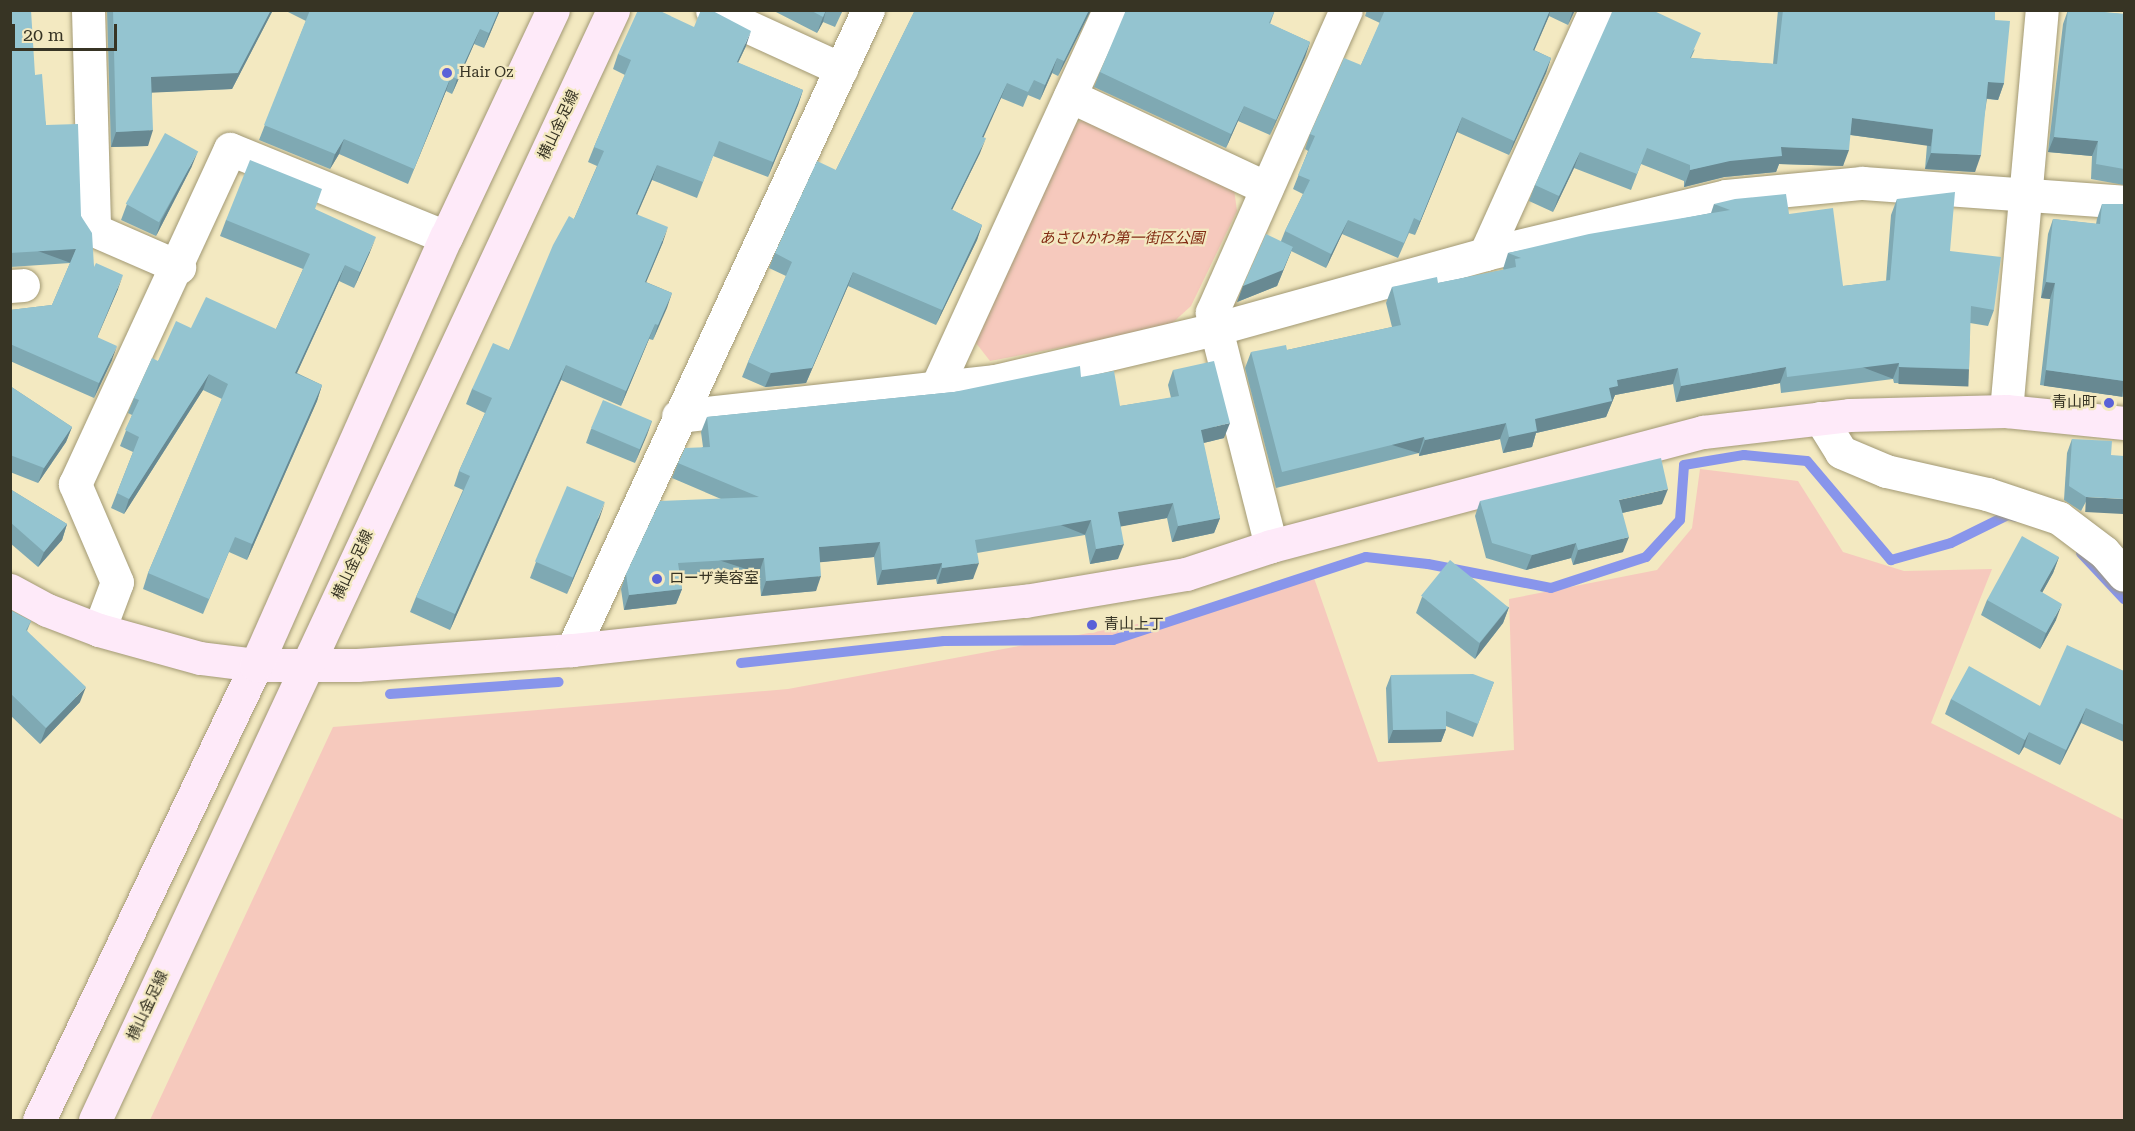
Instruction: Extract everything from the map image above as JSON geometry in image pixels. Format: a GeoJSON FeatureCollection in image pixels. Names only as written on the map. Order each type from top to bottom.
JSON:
{"type":"FeatureCollection","features":[{"type":"Feature","properties":{"kind":"street"},"geometry":{"type":"LineString","coordinates":[[88,10],[94,230],[179,267]]}},
{"type":"Feature","properties":{"kind":"street"},"geometry":{"type":"LineString","coordinates":[[39,1120],[256,664],[446,237],[553,10]]}},
{"type":"Feature","properties":{"kind":"street","name":"横山金足線"},"geometry":{"type":"LineString","coordinates":[[95,1120],[613,10]]}},
{"type":"Feature","properties":{"kind":"street"},"geometry":{"type":"LineString","coordinates":[[712,10],[841,69]]}},
{"type":"Feature","properties":{"kind":"street"},"geometry":{"type":"LineString","coordinates":[[572,650],[678,416],[868,10]]}},
{"type":"Feature","properties":{"kind":"street"},"geometry":{"type":"LineString","coordinates":[[936,388],[1109,10]]}},
{"type":"Feature","properties":{"kind":"street"},"geometry":{"type":"LineString","coordinates":[[1271,546],[1212,312],[1346,10]]}},
{"type":"Feature","properties":{"kind":"street"},"geometry":{"type":"LineString","coordinates":[[1485,254],[1595,10]]}},
{"type":"Feature","properties":{"kind":"street"},"geometry":{"type":"LineString","coordinates":[[2006,411],[2042,10]]}},
{"type":"Feature","properties":{"kind":"street"},"geometry":{"type":"LineString","coordinates":[[1070,96],[1266,188]]}},
{"type":"Feature","properties":{"kind":"street"},"geometry":{"type":"LineString","coordinates":[[99,630],[117,582],[75,484],[179,267],[230,149],[446,237]]}},
{"type":"Feature","properties":{"kind":"street"},"geometry":{"type":"LineString","coordinates":[[678,416],[995,381],[1215,329],[1485,254],[1726,196],[1862,183],[2027,193],[2124,202]]}},
{"type":"Feature","properties":{"kind":"street"},"geometry":{"type":"LineString","coordinates":[[10,590],[47,610],[99,630],[200,658],[256,664],[307,666],[572,650],[1025,600],[1186,574],[1271,546],[1703,432],[1820,418],[2006,411],[2124,423]]}},
{"type":"Feature","properties":{"kind":"street"},"geometry":{"type":"LineString","coordinates":[[1820,418],[1841,452],[1886,471],[1987,494],[2059,518],[2104,552],[2124,575]]}},
{"type":"Feature","properties":{"kind":"green space","name":"あさひかわ第一街区公園"},"geometry":{"type":"Polygon","coordinates":[[[1086,119],[1234,189],[1237,211],[1191,306],[1168,327],[990,361],[976,343],[1073,125],[1086,119]]]}},
{"type":"Feature","properties":{"kind":"green space"},"geometry":{"type":"Polygon","coordinates":[[[1700,469],[1798,481],[1843,552],[1904,571],[1992,569],[1931,723],[2124,820],[2124,1120],[150,1120],[333,727],[788,689],[1186,615],[1314,578],[1378,762],[1514,750],[1509,599],[1657,570],[1692,528],[1700,469]]]}},
{"type":"Feature","properties":{"kind":"building"},"geometry":{"type":"Polygon","coordinates":[[[10,10],[31,10],[35,75],[42,74],[46,125],[78,124],[81,216],[92,233],[94,267],[96,263],[123,275],[97,337],[117,346],[99,383],[10,344],[10,310],[52,305],[76,249],[10,253],[10,10]]]}},
{"type":"Feature","properties":{"kind":"building"},"geometry":{"type":"Polygon","coordinates":[[[113,10],[271,10],[238,73],[151,77],[153,130],[116,132],[113,10]]]}},
{"type":"Feature","properties":{"kind":"building"},"geometry":{"type":"Polygon","coordinates":[[[310,10],[499,10],[489,33],[480,29],[457,79],[451,76],[414,169],[344,139],[335,154],[264,125],[310,10]]]}},
{"type":"Feature","properties":{"kind":"building"},"geometry":{"type":"Polygon","coordinates":[[[638,10],[658,10],[694,27],[701,10],[711,10],[751,31],[737,62],[803,90],[773,162],[719,141],[703,182],[657,165],[636,214],[668,227],[645,282],[672,293],[658,325],[655,324],[626,391],[566,365],[455,614],[416,597],[470,476],[459,471],[492,398],[472,389],[493,343],[509,350],[553,245],[569,216],[574,219],[604,151],[594,147],[631,60],[618,54],[638,10]]]}},
{"type":"Feature","properties":{"kind":"building"},"geometry":{"type":"Polygon","coordinates":[[[810,10],[826,10],[823,17],[810,10]]]}},
{"type":"Feature","properties":{"kind":"building"},"geometry":{"type":"Polygon","coordinates":[[[915,10],[1089,10],[1064,61],[1057,58],[1045,85],[1034,80],[1028,92],[1007,83],[982,137],[986,138],[951,209],[982,225],[942,310],[853,272],[812,368],[771,373],[748,362],[792,262],[775,253],[817,161],[836,170],[915,10]]]}},
{"type":"Feature","properties":{"kind":"building"},"geometry":{"type":"Polygon","coordinates":[[[1126,10],[1275,10],[1269,23],[1310,42],[1276,120],[1244,106],[1231,134],[1100,72],[1126,10]]]}},
{"type":"Feature","properties":{"kind":"building"},"geometry":{"type":"Polygon","coordinates":[[[1385,10],[1550,10],[1533,50],[1551,58],[1514,141],[1462,117],[1420,221],[1414,218],[1404,243],[1348,220],[1331,254],[1285,231],[1310,180],[1298,175],[1315,136],[1310,134],[1344,58],[1361,65],[1385,10]]]}},
{"type":"Feature","properties":{"kind":"building"},"geometry":{"type":"Polygon","coordinates":[[[1613,10],[1652,10],[1701,33],[1690,58],[1777,64],[1783,10],[1995,10],[1995,20],[2010,21],[2004,83],[1988,82],[1981,155],[1931,153],[1933,129],[1852,118],[1849,150],[1781,147],[1782,156],[1730,161],[1690,170],[1690,165],[1647,148],[1637,174],[1580,152],[1559,196],[1535,185],[1613,10]]]}},
{"type":"Feature","properties":{"kind":"building"},"geometry":{"type":"Polygon","coordinates":[[[2068,10],[2124,14],[2124,169],[2096,164],[2098,141],[2054,137],[2068,10]]]}},
{"type":"Feature","properties":{"kind":"building"},"geometry":{"type":"Polygon","coordinates":[[[165,133],[198,151],[159,222],[126,204],[165,133]]]}},
{"type":"Feature","properties":{"kind":"building"},"geometry":{"type":"Polygon","coordinates":[[[250,160],[322,189],[315,209],[376,237],[360,272],[345,265],[295,373],[322,385],[252,544],[235,537],[209,599],[148,573],[228,384],[209,374],[129,499],[117,493],[139,437],[125,430],[139,400],[134,398],[152,358],[158,361],[176,321],[191,328],[206,297],[276,329],[310,254],[226,220],[250,160]]]}},
{"type":"Feature","properties":{"kind":"building"},"geometry":{"type":"Polygon","coordinates":[[[1955,192],[1950,251],[2001,257],[1994,310],[1971,306],[1969,369],[1899,367],[1899,363],[1787,377],[1786,367],[1681,386],[1678,368],[1617,380],[1618,386],[1609,388],[1612,401],[1535,419],[1537,431],[1509,437],[1506,423],[1425,440],[1424,437],[1282,472],[1251,352],[1286,345],[1287,350],[1401,325],[1392,287],[1437,277],[1438,283],[1516,267],[1515,259],[1521,258],[1508,253],[1589,234],[1730,210],[1714,204],[1735,199],[1786,194],[1789,214],[1833,208],[1843,286],[1890,280],[1897,199],[1955,192]]]}},
{"type":"Feature","properties":{"kind":"building"},"geometry":{"type":"Polygon","coordinates":[[[2102,204],[2124,204],[2124,381],[2046,370],[2055,283],[2046,282],[2053,219],[2100,224],[2102,204]]]}},
{"type":"Feature","properties":{"kind":"building"},"geometry":{"type":"Polygon","coordinates":[[[1266,234],[1293,247],[1283,270],[1243,286],[1266,234]]]}},
{"type":"Feature","properties":{"kind":"building"},"geometry":{"type":"Polygon","coordinates":[[[1214,361],[1230,423],[1201,430],[1220,518],[1178,526],[1173,503],[1118,512],[1124,544],[1096,549],[1091,520],[975,540],[979,563],[942,568],[942,563],[882,570],[880,542],[819,547],[821,576],[766,581],[764,558],[678,563],[682,589],[629,595],[626,574],[660,501],[759,497],[678,463],[685,448],[710,447],[707,417],[954,392],[1080,366],[1081,377],[1114,371],[1120,406],[1179,396],[1173,370],[1214,361]]]}},
{"type":"Feature","properties":{"kind":"building"},"geometry":{"type":"Polygon","coordinates":[[[10,386],[72,427],[44,468],[10,455],[10,386]]]}},
{"type":"Feature","properties":{"kind":"building"},"geometry":{"type":"Polygon","coordinates":[[[603,400],[652,421],[640,449],[591,429],[603,400]]]}},
{"type":"Feature","properties":{"kind":"building"},"geometry":{"type":"Polygon","coordinates":[[[2072,439],[2112,441],[2111,455],[2124,456],[2124,499],[2086,497],[2069,486],[2072,439]]]}},
{"type":"Feature","properties":{"kind":"building"},"geometry":{"type":"Polygon","coordinates":[[[1661,458],[1668,489],[1619,500],[1629,537],[1578,550],[1576,543],[1532,555],[1492,543],[1480,501],[1661,458]]]}},
{"type":"Feature","properties":{"kind":"building"},"geometry":{"type":"Polygon","coordinates":[[[567,486],[605,502],[573,578],[535,561],[567,486]]]}},
{"type":"Feature","properties":{"kind":"building"},"geometry":{"type":"Polygon","coordinates":[[[10,489],[67,524],[44,552],[10,522],[10,489]]]}},
{"type":"Feature","properties":{"kind":"building"},"geometry":{"type":"Polygon","coordinates":[[[2022,536],[2059,557],[2040,591],[2062,604],[2046,633],[1987,600],[2022,536]]]}},
{"type":"Feature","properties":{"kind":"building"},"geometry":{"type":"Polygon","coordinates":[[[1450,560],[1508,607],[1479,643],[1421,596],[1450,560]]]}},
{"type":"Feature","properties":{"kind":"building"},"geometry":{"type":"Polygon","coordinates":[[[10,610],[31,621],[26,630],[86,687],[46,728],[10,693],[10,610]]]}},
{"type":"Feature","properties":{"kind":"building"},"geometry":{"type":"Polygon","coordinates":[[[2067,645],[2124,671],[2124,725],[2086,708],[2066,750],[2029,732],[2025,740],[1951,699],[1969,666],[2040,706],[2067,645]]]}},
{"type":"Feature","properties":{"kind":"building"},"geometry":{"type":"Polygon","coordinates":[[[1473,674],[1494,682],[1478,724],[1446,711],[1446,729],[1393,730],[1391,675],[1473,674]]]}},
{"type":"Feature","properties":{"kind":"waterway"},"geometry":{"type":"LineString","coordinates":[[741,663],[944,641],[1113,640],[1366,557],[1428,564],[1551,588],[1646,557],[1680,520],[1684,465],[1744,455],[1807,461],[1891,560],[1951,543],[2008,515],[2016,517]]}},
{"type":"Feature","properties":{"kind":"waterway"},"geometry":{"type":"LineString","coordinates":[[2081,553],[2124,599]]}},
{"type":"Feature","properties":{"kind":"waterway"},"geometry":{"type":"LineString","coordinates":[[390,694],[559,682]]}},
{"type":"Feature","properties":{"kind":"place","name":"Hair Oz"},"geometry":{"type":"Point","coordinates":[447,73]}},
{"type":"Feature","properties":{"kind":"place","name":"青山町"},"geometry":{"type":"Point","coordinates":[2109,403]}},
{"type":"Feature","properties":{"kind":"place","name":"ローザ美容室"},"geometry":{"type":"Point","coordinates":[657,579]}},
{"type":"Feature","properties":{"kind":"place","name":"青山上丁"},"geometry":{"type":"Point","coordinates":[1092,625]}}]}
